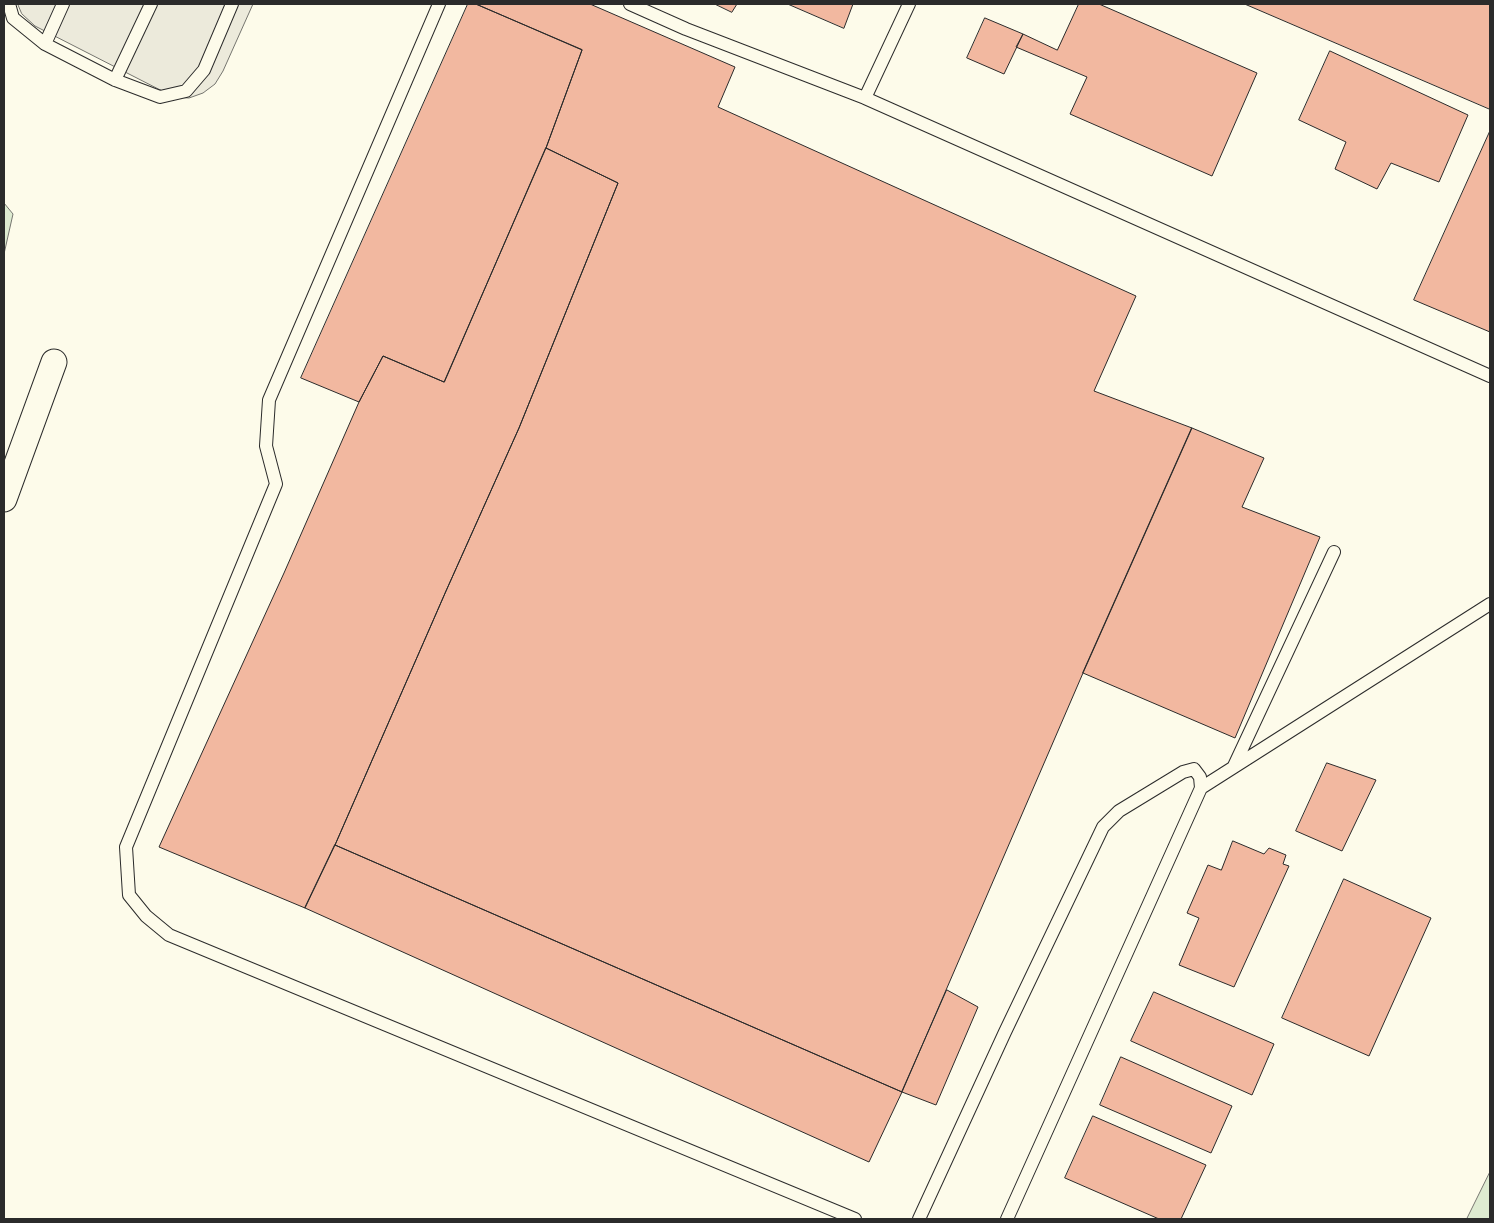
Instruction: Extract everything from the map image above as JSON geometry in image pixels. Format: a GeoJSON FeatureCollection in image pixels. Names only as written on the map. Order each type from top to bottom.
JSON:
{"type":"FeatureCollection","features":[{"type":"Feature","properties":{"kind":"street"},"geometry":{"type":"LineString","coordinates":[[4,499],[54,362]]}},
{"type":"Feature","properties":{"kind":"lane"},"geometry":{"type":"LineString","coordinates":[[9,4],[13,18],[45,44],[116,80],[160,96],[186,91],[204,70],[232,4]]}},
{"type":"Feature","properties":{"kind":"lane"},"geometry":{"type":"LineString","coordinates":[[45,44],[63,4]]}},
{"type":"Feature","properties":{"kind":"lane"},"geometry":{"type":"LineString","coordinates":[[116,80],[151,4]]}},
{"type":"Feature","properties":{"kind":"lane"},"geometry":{"type":"LineString","coordinates":[[439,4],[269,400],[266,446],[276,484],[126,847],[129,895],[146,916],[169,935],[855,1219]]}},
{"type":"Feature","properties":{"kind":"lane"},"geometry":{"type":"LineString","coordinates":[[630,4],[686,29],[865,98],[1490,376]]}},
{"type":"Feature","properties":{"kind":"lane"},"geometry":{"type":"LineString","coordinates":[[865,98],[909,4]]}},
{"type":"Feature","properties":{"kind":"lane"},"geometry":{"type":"LineString","coordinates":[[1234,766],[1334,552]]}},
{"type":"Feature","properties":{"kind":"lane"},"geometry":{"type":"LineString","coordinates":[[1201,788],[1490,604]]}},
{"type":"Feature","properties":{"kind":"lane"},"geometry":{"type":"LineString","coordinates":[[920,1219],[1005,1032],[1103,827],[1119,812],[1184,772],[1194,769],[1200,777],[1201,788],[1007,1219]]}},
{"type":"Feature","properties":{"kind":"green space"},"geometry":{"type":"Polygon","coordinates":[[[4,203],[13,214],[4,254],[4,203]]]}},
{"type":"Feature","properties":{"kind":"green space"},"geometry":{"type":"Polygon","coordinates":[[[1490,1172],[1490,1219],[1467,1219],[1490,1172]]]}},
{"type":"Feature","properties":{"kind":"shaded area"},"geometry":{"type":"Polygon","coordinates":[[[18,4],[253,4],[223,71],[215,84],[203,93],[189,98],[174,97],[35,26],[22,14],[18,4]]]}},
{"type":"Feature","properties":{"kind":"building"},"geometry":{"type":"Polygon","coordinates":[[[468,4],[476,4],[582,50],[546,148],[444,382],[383,356],[359,402],[301,378],[468,4]]]}},
{"type":"Feature","properties":{"kind":"building"},"geometry":{"type":"Polygon","coordinates":[[[476,4],[590,4],[735,67],[718,107],[1136,296],[1094,391],[1192,428],[1083,673],[902,1092],[335,845],[519,428],[618,183],[546,148],[582,50],[476,4]]]}},
{"type":"Feature","properties":{"kind":"building"},"geometry":{"type":"Polygon","coordinates":[[[715,4],[737,4],[732,12],[715,4]]]}},
{"type":"Feature","properties":{"kind":"building"},"geometry":{"type":"Polygon","coordinates":[[[788,4],[853,4],[844,28],[788,4]]]}},
{"type":"Feature","properties":{"kind":"building"},"geometry":{"type":"Polygon","coordinates":[[[1079,4],[1099,4],[1257,73],[1212,176],[1070,114],[1087,77],[1016,47],[1023,34],[1057,50],[1079,4]]]}},
{"type":"Feature","properties":{"kind":"building"},"geometry":{"type":"Polygon","coordinates":[[[1245,4],[1490,4],[1490,109],[1245,4]]]}},
{"type":"Feature","properties":{"kind":"building"},"geometry":{"type":"Polygon","coordinates":[[[985,18],[1023,34],[1004,74],[967,58],[985,18]]]}},
{"type":"Feature","properties":{"kind":"building"},"geometry":{"type":"Polygon","coordinates":[[[1330,51],[1468,115],[1439,182],[1391,163],[1377,189],[1335,169],[1346,142],[1299,120],[1330,51]]]}},
{"type":"Feature","properties":{"kind":"building"},"geometry":{"type":"Polygon","coordinates":[[[1490,131],[1490,332],[1414,300],[1490,131]]]}},
{"type":"Feature","properties":{"kind":"building"},"geometry":{"type":"Polygon","coordinates":[[[546,148],[618,183],[519,428],[335,845],[305,908],[159,847],[284,573],[359,402],[383,356],[444,382],[546,148]]]}},
{"type":"Feature","properties":{"kind":"building"},"geometry":{"type":"Polygon","coordinates":[[[1192,428],[1264,458],[1242,507],[1320,537],[1235,738],[1083,673],[1192,428]]]}},
{"type":"Feature","properties":{"kind":"building"},"geometry":{"type":"Polygon","coordinates":[[[1327,763],[1376,780],[1342,851],[1296,831],[1327,763]]]}},
{"type":"Feature","properties":{"kind":"building"},"geometry":{"type":"Polygon","coordinates":[[[1233,841],[1264,854],[1269,848],[1286,855],[1283,864],[1289,866],[1234,987],[1179,965],[1199,918],[1187,913],[1208,865],[1221,870],[1233,841]]]}},
{"type":"Feature","properties":{"kind":"building"},"geometry":{"type":"Polygon","coordinates":[[[335,845],[902,1092],[869,1162],[305,908],[335,845]]]}},
{"type":"Feature","properties":{"kind":"building"},"geometry":{"type":"Polygon","coordinates":[[[1344,879],[1431,918],[1369,1056],[1282,1018],[1344,879]]]}},
{"type":"Feature","properties":{"kind":"building"},"geometry":{"type":"Polygon","coordinates":[[[947,990],[978,1007],[936,1105],[902,1092],[947,990]]]}},
{"type":"Feature","properties":{"kind":"building"},"geometry":{"type":"Polygon","coordinates":[[[1154,992],[1274,1044],[1252,1095],[1131,1041],[1154,992]]]}},
{"type":"Feature","properties":{"kind":"building"},"geometry":{"type":"Polygon","coordinates":[[[1121,1057],[1232,1106],[1211,1153],[1100,1105],[1121,1057]]]}},
{"type":"Feature","properties":{"kind":"building"},"geometry":{"type":"Polygon","coordinates":[[[1093,1116],[1206,1165],[1181,1219],[1159,1219],[1065,1178],[1093,1116]]]}}]}
